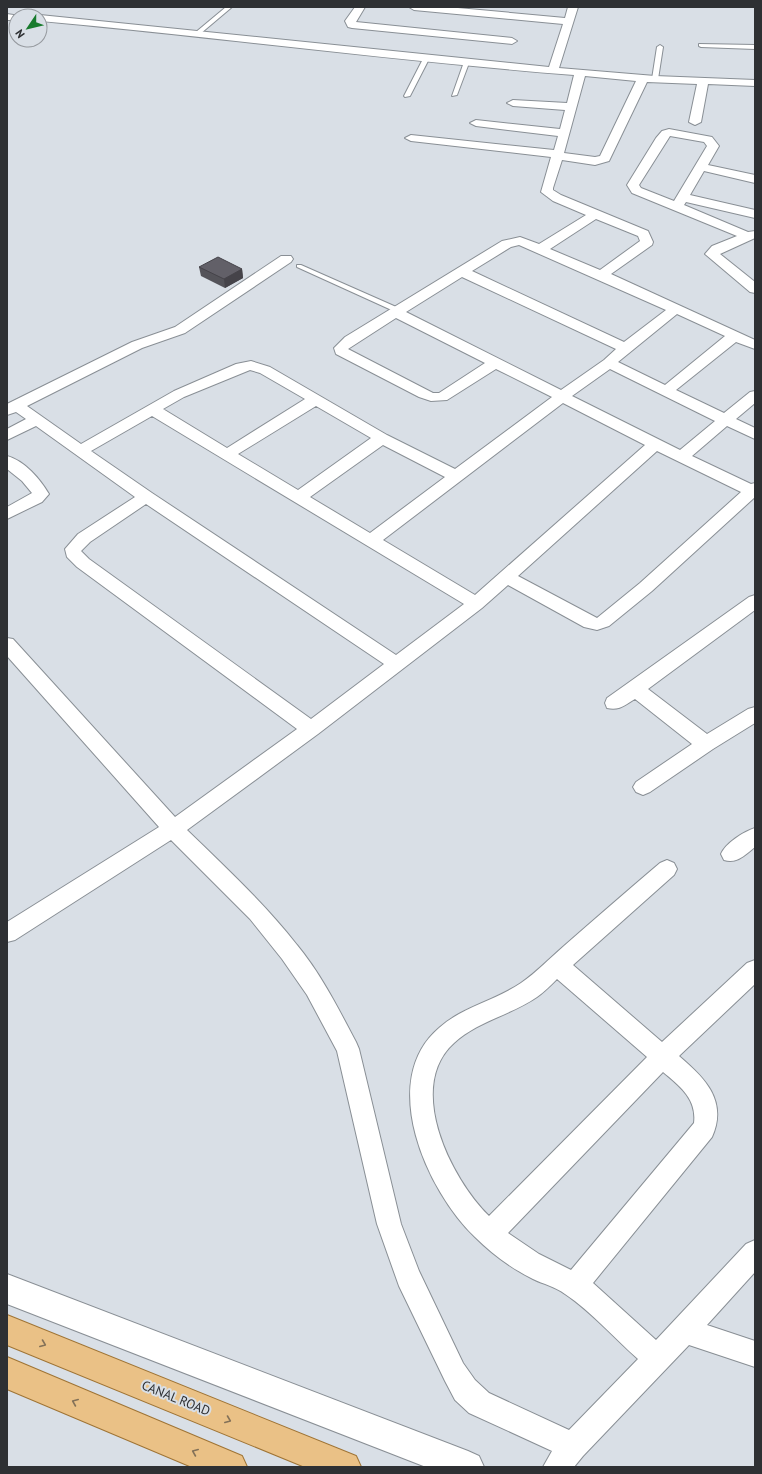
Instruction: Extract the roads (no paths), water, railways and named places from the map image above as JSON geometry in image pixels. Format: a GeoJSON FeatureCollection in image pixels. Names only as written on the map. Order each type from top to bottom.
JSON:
{"type":"FeatureCollection","features":[{"type":"Feature","properties":{"kind":"main road","name":"CANAL ROAD"},"geometry":{"type":"LineString","coordinates":[[7,1330],[345,1467]]}},
{"type":"Feature","properties":{"kind":"main road"},"geometry":{"type":"LineString","coordinates":[[7,1373],[231,1467]]}},
{"type":"Feature","properties":{"kind":"street"},"geometry":{"type":"LineString","coordinates":[[360,7],[350,21],[352,25],[512,41]]}},
{"type":"Feature","properties":{"kind":"street"},"geometry":{"type":"LineString","coordinates":[[414,7],[439,8],[567,21]]}},
{"type":"Feature","properties":{"kind":"street"},"geometry":{"type":"LineString","coordinates":[[553,71],[567,21],[573,7]]}},
{"type":"Feature","properties":{"kind":"street"},"geometry":{"type":"LineString","coordinates":[[411,57],[439,8]]}},
{"type":"Feature","properties":{"kind":"street"},"geometry":{"type":"LineString","coordinates":[[48,19],[198,33],[426,59],[553,71],[643,78],[755,83]]}},
{"type":"Feature","properties":{"kind":"street"},"geometry":{"type":"LineString","coordinates":[[580,73],[565,133],[547,192],[643,234],[647,242],[602,275]]}},
{"type":"Feature","properties":{"kind":"street"},"geometry":{"type":"LineString","coordinates":[[411,138],[558,155],[595,161],[605,158],[643,78]]}},
{"type":"Feature","properties":{"kind":"street"},"geometry":{"type":"LineString","coordinates":[[695,122],[703,81]]}},
{"type":"Feature","properties":{"kind":"street"},"geometry":{"type":"LineString","coordinates":[[513,103],[571,107]]}},
{"type":"Feature","properties":{"kind":"street"},"geometry":{"type":"LineString","coordinates":[[476,123],[565,133]]}},
{"type":"Feature","properties":{"kind":"street"},"geometry":{"type":"LineString","coordinates":[[680,202],[713,146],[711,141],[682,134],[666,133],[660,140],[633,185],[636,190],[680,202],[755,214]]}},
{"type":"Feature","properties":{"kind":"street"},"geometry":{"type":"LineString","coordinates":[[700,167],[755,179]]}},
{"type":"Feature","properties":{"kind":"street"},"geometry":{"type":"LineString","coordinates":[[680,202],[751,235]]}},
{"type":"Feature","properties":{"kind":"street"},"geometry":{"type":"LineString","coordinates":[[541,249],[595,214]]}},
{"type":"Feature","properties":{"kind":"street"},"geometry":{"type":"LineString","coordinates":[[751,235],[717,249],[712,254],[754,287]]}},
{"type":"Feature","properties":{"kind":"street"},"geometry":{"type":"LineString","coordinates":[[495,363],[449,394],[436,398],[424,394],[341,351],[341,348],[350,340],[512,242],[520,241],[602,275],[755,345]]}},
{"type":"Feature","properties":{"kind":"street"},"geometry":{"type":"LineString","coordinates":[[11,407],[137,345],[180,330],[286,259]]}},
{"type":"Feature","properties":{"kind":"street"},"geometry":{"type":"LineString","coordinates":[[462,272],[625,348]]}},
{"type":"Feature","properties":{"kind":"street"},"geometry":{"type":"LineString","coordinates":[[371,541],[561,397],[609,363],[625,348],[675,309]]}},
{"type":"Feature","properties":{"kind":"street"},"geometry":{"type":"LineString","coordinates":[[398,311],[561,397],[681,457],[754,490],[646,587],[603,622],[597,624],[590,623],[506,577]]}},
{"type":"Feature","properties":{"kind":"street"},"geometry":{"type":"LineString","coordinates":[[666,391],[734,336]]}},
{"type":"Feature","properties":{"kind":"street"},"geometry":{"type":"LineString","coordinates":[[609,363],[755,434]]}},
{"type":"Feature","properties":{"kind":"street"},"geometry":{"type":"LineString","coordinates":[[79,451],[152,409],[241,367],[251,365],[265,370],[382,438],[456,476]]}},
{"type":"Feature","properties":{"kind":"street"},"geometry":{"type":"LineString","coordinates":[[681,457],[755,395]]}},
{"type":"Feature","properties":{"kind":"street"},"geometry":{"type":"LineString","coordinates":[[228,454],[316,399]]}},
{"type":"Feature","properties":{"kind":"street"},"geometry":{"type":"LineString","coordinates":[[11,407],[36,420],[146,497],[397,664]]}},
{"type":"Feature","properties":{"kind":"street"},"geometry":{"type":"LineString","coordinates":[[152,409],[476,604]]}},
{"type":"Feature","properties":{"kind":"street"},"geometry":{"type":"LineString","coordinates":[[7,435],[36,420]]}},
{"type":"Feature","properties":{"kind":"street"},"geometry":{"type":"LineString","coordinates":[[299,498],[382,438]]}},
{"type":"Feature","properties":{"kind":"street"},"geometry":{"type":"LineString","coordinates":[[7,933],[173,829],[311,729],[476,604],[655,444]]}},
{"type":"Feature","properties":{"kind":"street"},"geometry":{"type":"LineString","coordinates":[[7,461],[28,477],[40,494],[36,498],[7,514]]}},
{"type":"Feature","properties":{"kind":"street"},"geometry":{"type":"LineString","coordinates":[[146,497],[84,538],[73,549],[74,553],[83,563],[311,729]]}},
{"type":"Feature","properties":{"kind":"street"},"geometry":{"type":"LineString","coordinates":[[614,703],[755,601]]}},
{"type":"Feature","properties":{"kind":"street"},"geometry":{"type":"LineString","coordinates":[[7,644],[173,829],[257,913],[290,952],[315,988],[348,1049],[389,1224],[408,1277],[461,1384],[479,1403],[573,1446]]}},
{"type":"Feature","properties":{"kind":"street"},"geometry":{"type":"LineString","coordinates":[[635,689],[706,744]]}},
{"type":"Feature","properties":{"kind":"street"},"geometry":{"type":"LineString","coordinates":[[643,787],[706,744],[755,714]]}},
{"type":"Feature","properties":{"kind":"street"},"geometry":{"type":"LineString","coordinates":[[731,854],[755,836]]}},
{"type":"Feature","properties":{"kind":"street"},"geometry":{"type":"LineString","coordinates":[[657,1358],[575,1285],[526,1261],[475,1220],[457,1198],[434,1154],[422,1112],[423,1078],[427,1060],[439,1043],[453,1030],[477,1016],[510,1002],[529,990],[667,869]]}},
{"type":"Feature","properties":{"kind":"street"},"geometry":{"type":"LineString","coordinates":[[558,966],[663,1056],[696,1087],[703,1099],[707,1121],[704,1129],[575,1285]]}},
{"type":"Feature","properties":{"kind":"street"},"geometry":{"type":"LineString","coordinates":[[490,1233],[663,1056],[755,970]]}},
{"type":"Feature","properties":{"kind":"street"},"geometry":{"type":"LineString","coordinates":[[558,1467],[573,1446],[755,1253]]}},
{"type":"Feature","properties":{"kind":"street"},"geometry":{"type":"LineString","coordinates":[[7,1289],[468,1467]]}},
{"type":"Feature","properties":{"kind":"street"},"geometry":{"type":"LineString","coordinates":[[684,1330],[755,1354]]}},
{"type":"Feature","properties":{"kind":"lane"},"geometry":{"type":"LineString","coordinates":[[198,33],[229,7]]}},
{"type":"Feature","properties":{"kind":"lane"},"geometry":{"type":"LineString","coordinates":[[701,45],[755,47]]}},
{"type":"Feature","properties":{"kind":"lane"},"geometry":{"type":"LineString","coordinates":[[655,78],[660,47]]}},
{"type":"Feature","properties":{"kind":"lane"},"geometry":{"type":"LineString","coordinates":[[407,96],[426,59]]}},
{"type":"Feature","properties":{"kind":"lane"},"geometry":{"type":"LineString","coordinates":[[454,95],[466,63]]}},
{"type":"Feature","properties":{"kind":"lane"},"geometry":{"type":"LineString","coordinates":[[299,266],[398,311]]}}]}
